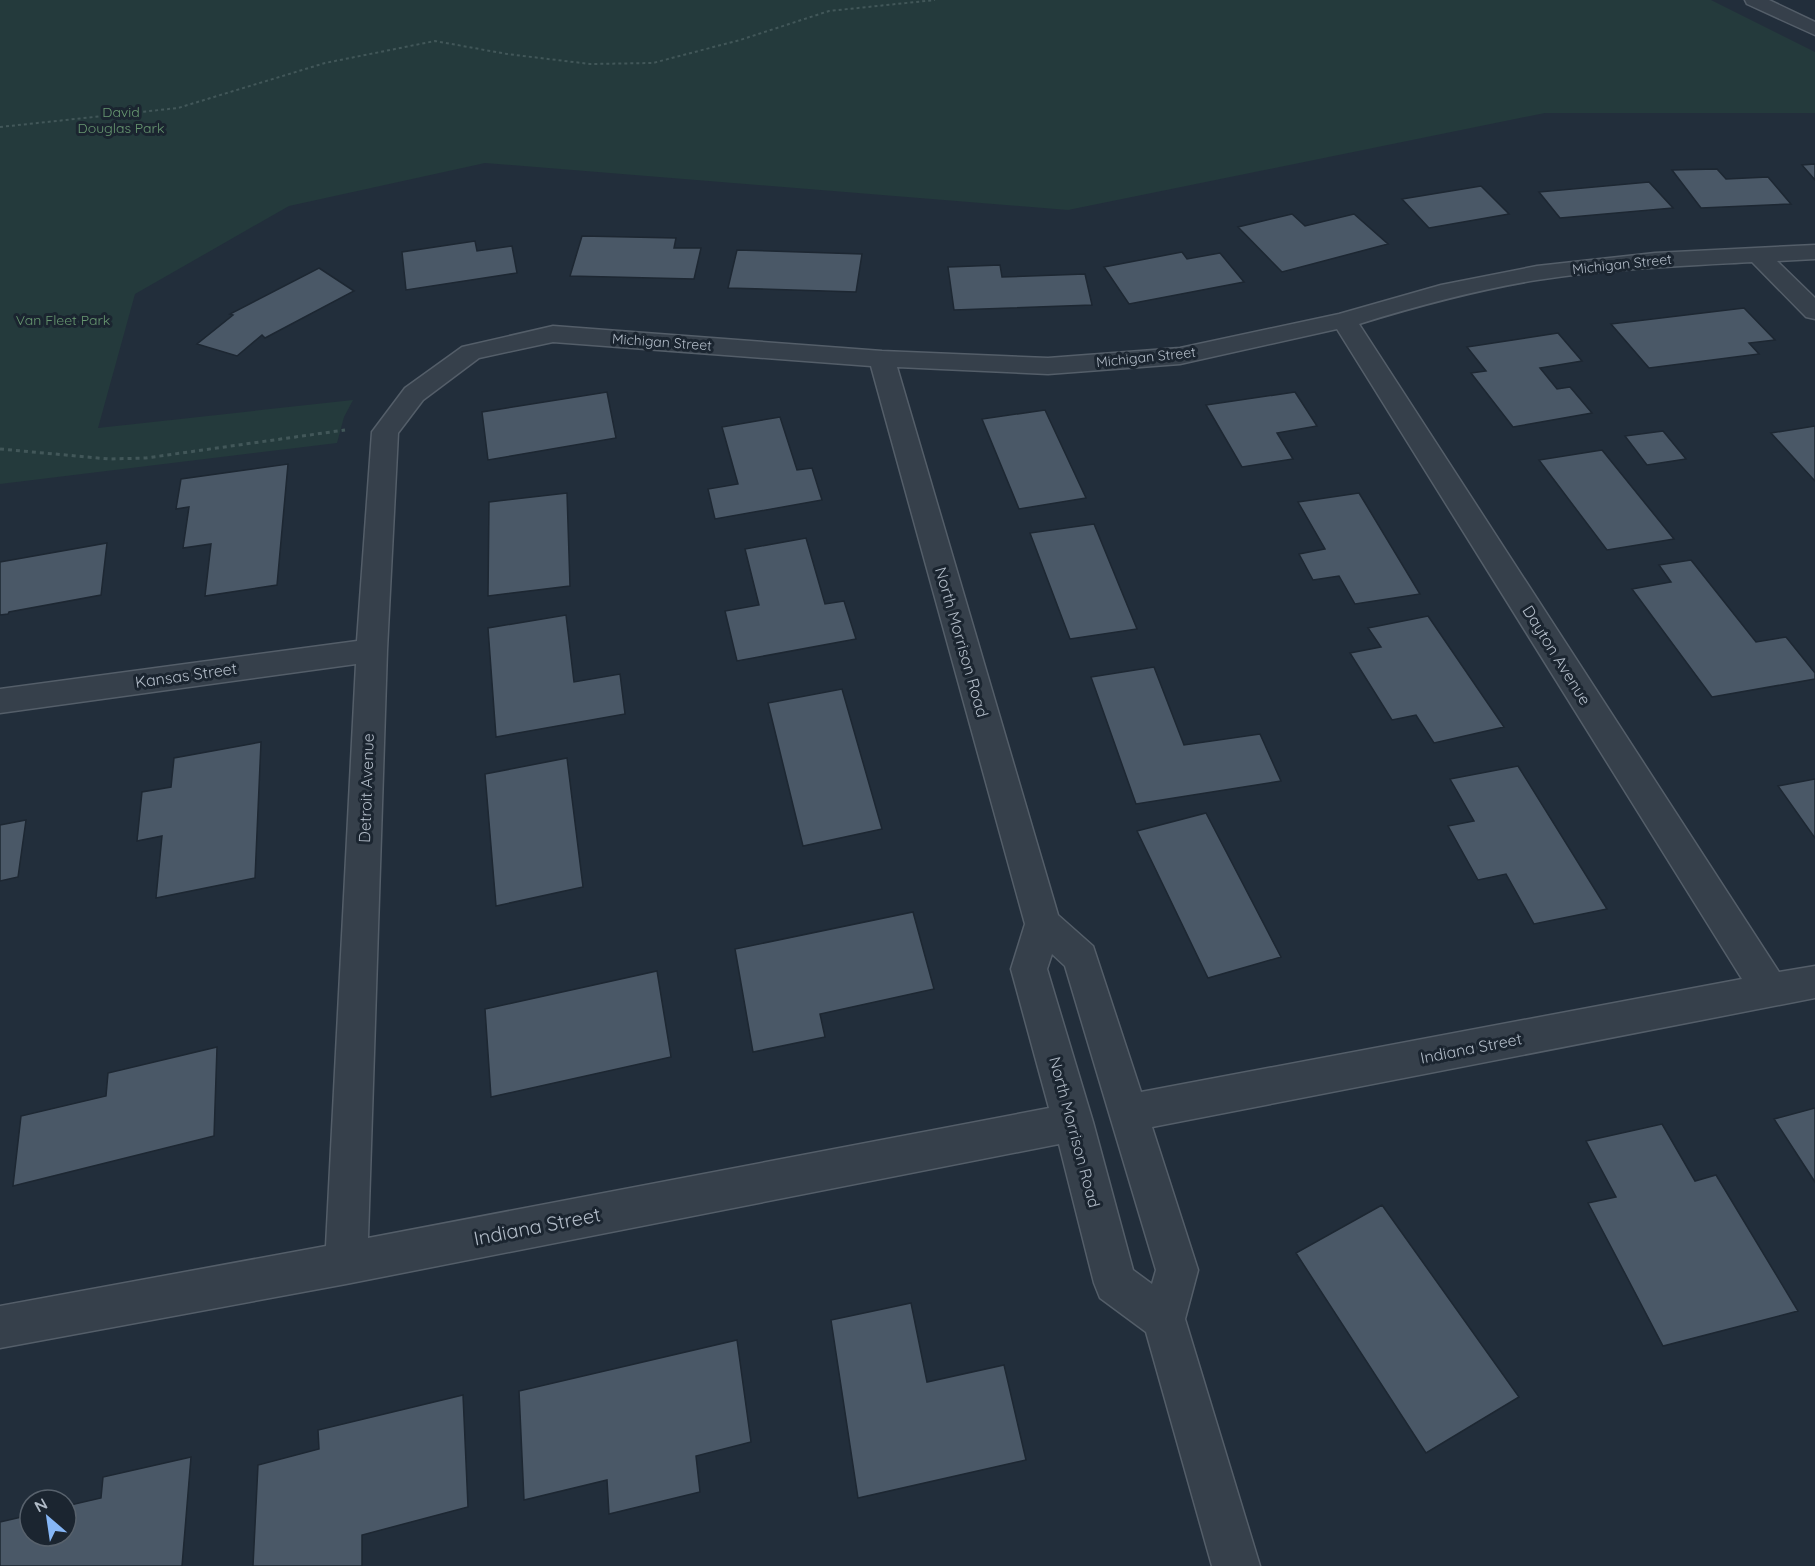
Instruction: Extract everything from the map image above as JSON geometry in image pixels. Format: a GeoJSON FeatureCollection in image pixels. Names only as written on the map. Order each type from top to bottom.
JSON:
{"type":"FeatureCollection","features":[{"type":"Feature","properties":{"kind":"street"},"geometry":{"type":"LineString","coordinates":[[1754,0],[1815,29]]}},
{"type":"Feature","properties":{"kind":"street","name":"Michigan Street"},"geometry":{"type":"LineString","coordinates":[[384,432],[414,394],[471,352],[553,334],[882,359],[1048,366],[1180,356],[1344,320],[1441,292],[1537,273],[1655,260],[1815,252]]}},
{"type":"Feature","properties":{"kind":"street"},"geometry":{"type":"LineString","coordinates":[[1758,255],[1815,312]]}},
{"type":"Feature","properties":{"kind":"street","name":"Dayton Avenue"},"geometry":{"type":"LineString","coordinates":[[1344,320],[1770,991]]}},
{"type":"Feature","properties":{"kind":"street","name":"North Morrison Road"},"geometry":{"type":"LineString","coordinates":[[882,359],[1042,924],[1029,969],[1073,1122],[1114,1283],[1164,1319]]}},
{"type":"Feature","properties":{"kind":"street","name":"Detroit Avenue"},"geometry":{"type":"LineString","coordinates":[[346,1263],[372,650],[384,432]]}},
{"type":"Feature","properties":{"kind":"street","name":"Kansas Street"},"geometry":{"type":"LineString","coordinates":[[0,701],[372,650]]}},
{"type":"Feature","properties":{"kind":"street"},"geometry":{"type":"LineString","coordinates":[[1042,924],[1080,957],[1177,1270],[1164,1319],[1236,1566]]}},
{"type":"Feature","properties":{"kind":"street","name":"Indiana Street"},"geometry":{"type":"LineString","coordinates":[[1128,1113],[1815,982]]}},
{"type":"Feature","properties":{"kind":"street","name":"Indiana Street"},"geometry":{"type":"LineString","coordinates":[[0,1327],[346,1263],[1073,1122]]}},
{"type":"Feature","properties":{"kind":"path"},"geometry":{"type":"LineString","coordinates":[[0,126],[178,108],[325,63],[435,41],[507,54],[590,64],[653,63],[740,40],[829,11],[935,0]]}},
{"type":"Feature","properties":{"kind":"path"},"geometry":{"type":"LineString","coordinates":[[0,449],[103,459],[146,458],[214,450],[317,432],[354,429],[384,432]]}},
{"type":"Feature","properties":{"kind":"green space","name":"David Douglas Park"},"geometry":{"type":"Polygon","coordinates":[[[0,0],[1711,0],[1815,52],[1815,113],[1545,113],[1068,210],[485,163],[289,206],[135,294],[98,428],[353,400],[344,417],[337,443],[0,484],[0,0]]]}},
{"type":"Feature","properties":{"kind":"building"},"geometry":{"type":"Polygon","coordinates":[[[1815,164],[1815,180],[1802,165],[1815,164]]]}},
{"type":"Feature","properties":{"kind":"building"},"geometry":{"type":"Polygon","coordinates":[[[1717,169],[1726,179],[1768,177],[1791,204],[1701,208],[1672,170],[1717,169]]]}},
{"type":"Feature","properties":{"kind":"building"},"geometry":{"type":"Polygon","coordinates":[[[1649,182],[1673,208],[1560,218],[1539,192],[1649,182]]]}},
{"type":"Feature","properties":{"kind":"building"},"geometry":{"type":"Polygon","coordinates":[[[1481,186],[1509,214],[1429,228],[1402,199],[1481,186]]]}},
{"type":"Feature","properties":{"kind":"building"},"geometry":{"type":"Polygon","coordinates":[[[1292,214],[1305,226],[1354,214],[1388,244],[1282,272],[1238,227],[1292,214]]]}},
{"type":"Feature","properties":{"kind":"building"},"geometry":{"type":"Polygon","coordinates":[[[582,236],[676,238],[674,248],[701,248],[694,279],[570,276],[582,236]]]}},
{"type":"Feature","properties":{"kind":"building"},"geometry":{"type":"Polygon","coordinates":[[[475,241],[477,251],[512,246],[517,273],[406,290],[402,252],[475,241]]]}},
{"type":"Feature","properties":{"kind":"building"},"geometry":{"type":"Polygon","coordinates":[[[737,250],[862,254],[856,292],[728,288],[737,250]]]}},
{"type":"Feature","properties":{"kind":"building"},"geometry":{"type":"Polygon","coordinates":[[[1182,252],[1187,259],[1220,253],[1244,282],[1129,304],[1104,267],[1182,252]]]}},
{"type":"Feature","properties":{"kind":"building"},"geometry":{"type":"Polygon","coordinates":[[[1000,265],[1002,277],[1085,274],[1092,305],[954,310],[948,267],[1000,265]]]}},
{"type":"Feature","properties":{"kind":"building"},"geometry":{"type":"Polygon","coordinates":[[[319,268],[354,291],[265,338],[262,335],[237,356],[197,344],[233,315],[230,314],[319,268]]]}},
{"type":"Feature","properties":{"kind":"building"},"geometry":{"type":"Polygon","coordinates":[[[1744,308],[1775,340],[1749,343],[1759,354],[1649,368],[1611,324],[1744,308]]]}},
{"type":"Feature","properties":{"kind":"building"},"geometry":{"type":"Polygon","coordinates":[[[1558,333],[1582,361],[1540,368],[1557,389],[1570,387],[1592,413],[1513,427],[1471,373],[1486,371],[1467,347],[1558,333]]]}},
{"type":"Feature","properties":{"kind":"building"},"geometry":{"type":"Polygon","coordinates":[[[607,392],[616,438],[488,460],[482,412],[607,392]]]}},
{"type":"Feature","properties":{"kind":"building"},"geometry":{"type":"Polygon","coordinates":[[[1295,392],[1317,426],[1277,433],[1293,459],[1242,467],[1206,405],[1295,392]]]}},
{"type":"Feature","properties":{"kind":"building"},"geometry":{"type":"Polygon","coordinates":[[[1045,410],[1086,498],[1019,509],[982,419],[1045,410]]]}},
{"type":"Feature","properties":{"kind":"building"},"geometry":{"type":"Polygon","coordinates":[[[780,417],[797,470],[812,468],[822,500],[715,519],[708,489],[738,484],[722,427],[780,417]]]}},
{"type":"Feature","properties":{"kind":"building"},"geometry":{"type":"Polygon","coordinates":[[[1815,426],[1815,481],[1771,433],[1815,426]]]}},
{"type":"Feature","properties":{"kind":"building"},"geometry":{"type":"Polygon","coordinates":[[[1663,431],[1686,459],[1647,465],[1625,436],[1663,431]]]}},
{"type":"Feature","properties":{"kind":"building"},"geometry":{"type":"Polygon","coordinates":[[[1602,450],[1674,539],[1607,550],[1539,460],[1602,450]]]}},
{"type":"Feature","properties":{"kind":"building"},"geometry":{"type":"Polygon","coordinates":[[[288,464],[277,585],[205,596],[211,544],[183,548],[189,507],[176,509],[181,479],[288,464]]]}},
{"type":"Feature","properties":{"kind":"building"},"geometry":{"type":"Polygon","coordinates":[[[567,493],[570,586],[488,596],[489,502],[567,493]]]}},
{"type":"Feature","properties":{"kind":"building"},"geometry":{"type":"Polygon","coordinates":[[[1359,493],[1420,594],[1355,604],[1339,576],[1313,580],[1299,554],[1325,549],[1298,502],[1359,493]]]}},
{"type":"Feature","properties":{"kind":"building"},"geometry":{"type":"Polygon","coordinates":[[[1094,524],[1137,629],[1070,639],[1030,533],[1094,524]]]}},
{"type":"Feature","properties":{"kind":"building"},"geometry":{"type":"Polygon","coordinates":[[[806,538],[825,604],[844,601],[856,639],[737,661],[725,611],[759,605],[745,549],[806,538]]]}},
{"type":"Feature","properties":{"kind":"building"},"geometry":{"type":"Polygon","coordinates":[[[107,543],[101,595],[0,615],[0,562],[107,543]]]}},
{"type":"Feature","properties":{"kind":"building"},"geometry":{"type":"Polygon","coordinates":[[[1691,560],[1756,642],[1786,637],[1815,673],[1815,679],[1712,697],[1632,589],[1671,582],[1659,565],[1691,560]]]}},
{"type":"Feature","properties":{"kind":"building"},"geometry":{"type":"Polygon","coordinates":[[[566,615],[574,682],[620,674],[625,714],[496,737],[488,628],[566,615]]]}},
{"type":"Feature","properties":{"kind":"building"},"geometry":{"type":"Polygon","coordinates":[[[1428,616],[1504,727],[1434,743],[1416,715],[1392,720],[1350,653],[1381,647],[1368,628],[1428,616]]]}},
{"type":"Feature","properties":{"kind":"building"},"geometry":{"type":"Polygon","coordinates":[[[1154,667],[1184,745],[1260,734],[1281,781],[1136,804],[1091,677],[1154,667]]]}},
{"type":"Feature","properties":{"kind":"building"},"geometry":{"type":"Polygon","coordinates":[[[842,689],[882,829],[803,846],[768,703],[842,689]]]}},
{"type":"Feature","properties":{"kind":"building"},"geometry":{"type":"Polygon","coordinates":[[[261,742],[255,878],[156,898],[162,836],[137,841],[142,792],[171,787],[174,758],[261,742]]]}},
{"type":"Feature","properties":{"kind":"building"},"geometry":{"type":"Polygon","coordinates":[[[567,758],[583,887],[496,906],[485,774],[567,758]]]}},
{"type":"Feature","properties":{"kind":"building"},"geometry":{"type":"Polygon","coordinates":[[[1518,766],[1607,909],[1534,924],[1506,874],[1478,880],[1448,826],[1474,821],[1450,779],[1518,766]]]}},
{"type":"Feature","properties":{"kind":"building"},"geometry":{"type":"Polygon","coordinates":[[[1815,779],[1815,838],[1778,786],[1815,779]]]}},
{"type":"Feature","properties":{"kind":"building"},"geometry":{"type":"Polygon","coordinates":[[[1206,813],[1281,957],[1208,978],[1137,831],[1206,813]]]}},
{"type":"Feature","properties":{"kind":"building"},"geometry":{"type":"Polygon","coordinates":[[[26,820],[18,877],[0,881],[0,825],[26,820]]]}},
{"type":"Feature","properties":{"kind":"building"},"geometry":{"type":"Polygon","coordinates":[[[913,912],[934,989],[820,1014],[825,1037],[753,1052],[735,949],[913,912]]]}},
{"type":"Feature","properties":{"kind":"building"},"geometry":{"type":"Polygon","coordinates":[[[657,971],[671,1057],[491,1097],[485,1009],[657,971]]]}},
{"type":"Feature","properties":{"kind":"building"},"geometry":{"type":"Polygon","coordinates":[[[217,1047],[214,1136],[13,1186],[21,1116],[106,1096],[108,1073],[217,1047]]]}},
{"type":"Feature","properties":{"kind":"building"},"geometry":{"type":"Polygon","coordinates":[[[1815,1108],[1815,1182],[1774,1119],[1815,1108]]]}},
{"type":"Feature","properties":{"kind":"building"},"geometry":{"type":"Polygon","coordinates":[[[1662,1124],[1695,1181],[1716,1175],[1798,1311],[1663,1346],[1588,1203],[1616,1197],[1586,1141],[1662,1124]]]}},
{"type":"Feature","properties":{"kind":"building"},"geometry":{"type":"Polygon","coordinates":[[[1382,1205],[1519,1397],[1426,1453],[1296,1253],[1382,1205]]]}},
{"type":"Feature","properties":{"kind":"building"},"geometry":{"type":"Polygon","coordinates":[[[911,1303],[927,1382],[1004,1365],[1026,1460],[858,1498],[831,1320],[911,1303]]]}},
{"type":"Feature","properties":{"kind":"building"},"geometry":{"type":"Polygon","coordinates":[[[737,1340],[751,1442],[696,1456],[700,1492],[609,1514],[607,1480],[524,1500],[519,1391],[737,1340]]]}},
{"type":"Feature","properties":{"kind":"building"},"geometry":{"type":"Polygon","coordinates":[[[463,1395],[468,1507],[362,1535],[362,1566],[253,1566],[258,1465],[319,1449],[318,1430],[463,1395]]]}},
{"type":"Feature","properties":{"kind":"building"},"geometry":{"type":"Polygon","coordinates":[[[191,1457],[182,1566],[0,1566],[0,1522],[18,1518],[18,1548],[78,1548],[78,1503],[101,1498],[103,1477],[191,1457]]]}},
{"type":"Feature","properties":{"kind":"park label","name":"Van Fleet Park"},"geometry":{"type":"Point","coordinates":[63,320]}}]}
